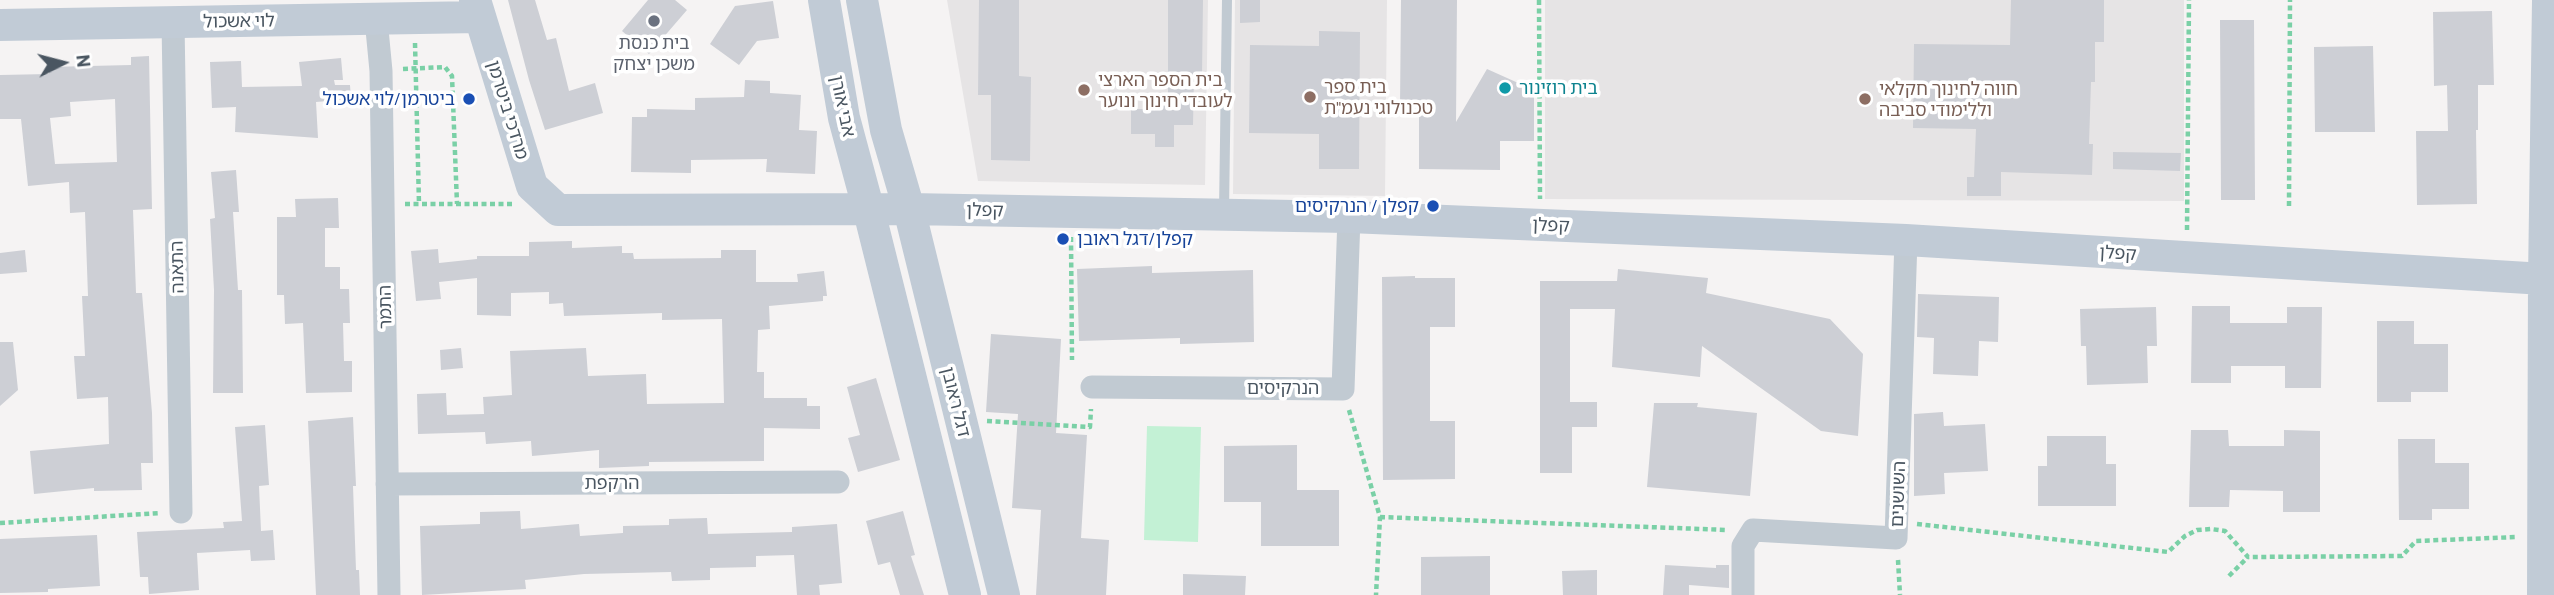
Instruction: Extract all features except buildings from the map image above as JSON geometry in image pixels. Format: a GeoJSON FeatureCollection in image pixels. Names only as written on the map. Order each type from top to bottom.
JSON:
{"type":"FeatureCollection","features":[{"type":"Feature","properties":{"kind":"street","name":"אבי אורן"},"geometry":{"type":"LineString","coordinates":[[824,0],[844,118],[869,211]]}},
{"type":"Feature","properties":{"kind":"street"},"geometry":{"type":"LineString","coordinates":[[862,0],[886,130],[909,209]]}},
{"type":"Feature","properties":{"kind":"street"},"geometry":{"type":"LineString","coordinates":[[2543,595],[2551,281],[2548,0]]}},
{"type":"Feature","properties":{"kind":"street","name":"לוי אשכול"},"geometry":{"type":"LineString","coordinates":[[0,25],[376,19],[477,9]]}},
{"type":"Feature","properties":{"kind":"street","name":"מרדכי ביטרמן"},"geometry":{"type":"LineString","coordinates":[[477,9],[532,186],[550,203]]}},
{"type":"Feature","properties":{"kind":"street","name":"התמר"},"geometry":{"type":"LineString","coordinates":[[376,19],[381,71],[389,595]]}},
{"type":"Feature","properties":{"kind":"street","name":"התאנה"},"geometry":{"type":"LineString","coordinates":[[173,22],[181,512]]}},
{"type":"Feature","properties":{"kind":"street","name":"קפלן"},"geometry":{"type":"LineString","coordinates":[[550,203],[869,211],[909,209],[1349,216],[1906,240],[2551,281]]}},
{"type":"Feature","properties":{"kind":"street","name":"דגל ראובן"},"geometry":{"type":"LineString","coordinates":[[909,209],[1004,595]]}},
{"type":"Feature","properties":{"kind":"street"},"geometry":{"type":"LineString","coordinates":[[869,211],[965,595]]}},
{"type":"Feature","properties":{"kind":"street","name":"הנרקיסים"},"geometry":{"type":"LineString","coordinates":[[1092,387],[1343,388],[1349,216]]}},
{"type":"Feature","properties":{"kind":"street","name":"השושנים"},"geometry":{"type":"LineString","coordinates":[[1753,530],[1897,530],[1906,240]]}},
{"type":"Feature","properties":{"kind":"street","name":"הרקפת"},"geometry":{"type":"LineString","coordinates":[[387,484],[838,482]]}},
{"type":"Feature","properties":{"kind":"street"},"geometry":{"type":"LineString","coordinates":[[1743,595],[1743,546],[1753,530]]}},
{"type":"Feature","properties":{"kind":"lane"},"geometry":{"type":"LineString","coordinates":[[1224,214],[1227,0]]}},
{"type":"Feature","properties":{"kind":"path"},"geometry":{"type":"LineString","coordinates":[[1539,0],[1540,225]]}},
{"type":"Feature","properties":{"kind":"path"},"geometry":{"type":"LineString","coordinates":[[2187,257],[2189,0]]}},
{"type":"Feature","properties":{"kind":"path"},"geometry":{"type":"LineString","coordinates":[[2288,206],[2290,0]]}},
{"type":"Feature","properties":{"kind":"path"},"geometry":{"type":"LineString","coordinates":[[414,32],[419,204]]}},
{"type":"Feature","properties":{"kind":"path"},"geometry":{"type":"LineString","coordinates":[[381,71],[445,67],[452,76],[457,204]]}},
{"type":"Feature","properties":{"kind":"path"},"geometry":{"type":"LineString","coordinates":[[383,204],[550,203]]}},
{"type":"Feature","properties":{"kind":"path"},"geometry":{"type":"LineString","coordinates":[[1070,211],[1072,360]]}},
{"type":"Feature","properties":{"kind":"path"},"geometry":{"type":"LineString","coordinates":[[1343,388],[1380,517],[1376,595]]}},
{"type":"Feature","properties":{"kind":"path"},"geometry":{"type":"LineString","coordinates":[[961,420],[1090,427]]}},
{"type":"Feature","properties":{"kind":"path"},"geometry":{"type":"LineString","coordinates":[[0,523],[181,512]]}},
{"type":"Feature","properties":{"kind":"path"},"geometry":{"type":"LineString","coordinates":[[1380,517],[1753,530]]}},
{"type":"Feature","properties":{"kind":"path"},"geometry":{"type":"LineString","coordinates":[[1900,595],[1897,530],[2168,552],[2185,536],[2197,530],[2211,529],[2225,531],[2248,557]]}},
{"type":"Feature","properties":{"kind":"path"},"geometry":{"type":"LineString","coordinates":[[2229,576],[2248,557],[2402,556],[2416,541],[2543,536]]}},
{"type":"Feature","properties":{"kind":"shaded area","name":"בית הספר הארצי לעובדי חינוך ונוער"},"geometry":{"type":"Polygon","coordinates":[[[947,0],[1208,0],[1205,185],[978,181],[947,0]]]}},
{"type":"Feature","properties":{"kind":"shaded area","name":"בית ספר טכנולוגי נעמ\"ת"},"geometry":{"type":"Polygon","coordinates":[[[1235,0],[1387,0],[1385,196],[1233,194],[1235,0]]]}},
{"type":"Feature","properties":{"kind":"shaded area","name":"חווה לחינוך חקלאי וללימודי סביבה"},"geometry":{"type":"Polygon","coordinates":[[[1545,0],[2184,0],[2184,201],[1545,199],[1545,0]]]}},
{"type":"Feature","properties":{"kind":"green space"},"geometry":{"type":"Polygon","coordinates":[[[1147,426],[1201,427],[1198,542],[1144,540],[1147,426]]]}},
{"type":"Feature","properties":{"kind":"place","name":"בית כנסת משכן יצחק"},"geometry":{"type":"Point","coordinates":[654,21]}},
{"type":"Feature","properties":{"kind":"place","name":"בית רוזינור"},"geometry":{"type":"Point","coordinates":[1505,88]}},
{"type":"Feature","properties":{"kind":"place","name":"בית הספר הארצי לעובדי חינוך ונוער"},"geometry":{"type":"Point","coordinates":[1084,90]}},
{"type":"Feature","properties":{"kind":"place","name":"בית ספר טכנולוגי נעמ\"ת"},"geometry":{"type":"Point","coordinates":[1310,97]}},
{"type":"Feature","properties":{"kind":"place","name":"ביטרמן/לוי אשכול"},"geometry":{"type":"Point","coordinates":[469,99]}},
{"type":"Feature","properties":{"kind":"place","name":"חווה לחינוך חקלאי וללימודי סביבה"},"geometry":{"type":"Point","coordinates":[1865,99]}},
{"type":"Feature","properties":{"kind":"place","name":"קפלן / הנרקיסים"},"geometry":{"type":"Point","coordinates":[1433,206]}},
{"type":"Feature","properties":{"kind":"place","name":"קפלן/דגל ראובן"},"geometry":{"type":"Point","coordinates":[1063,239]}}]}
